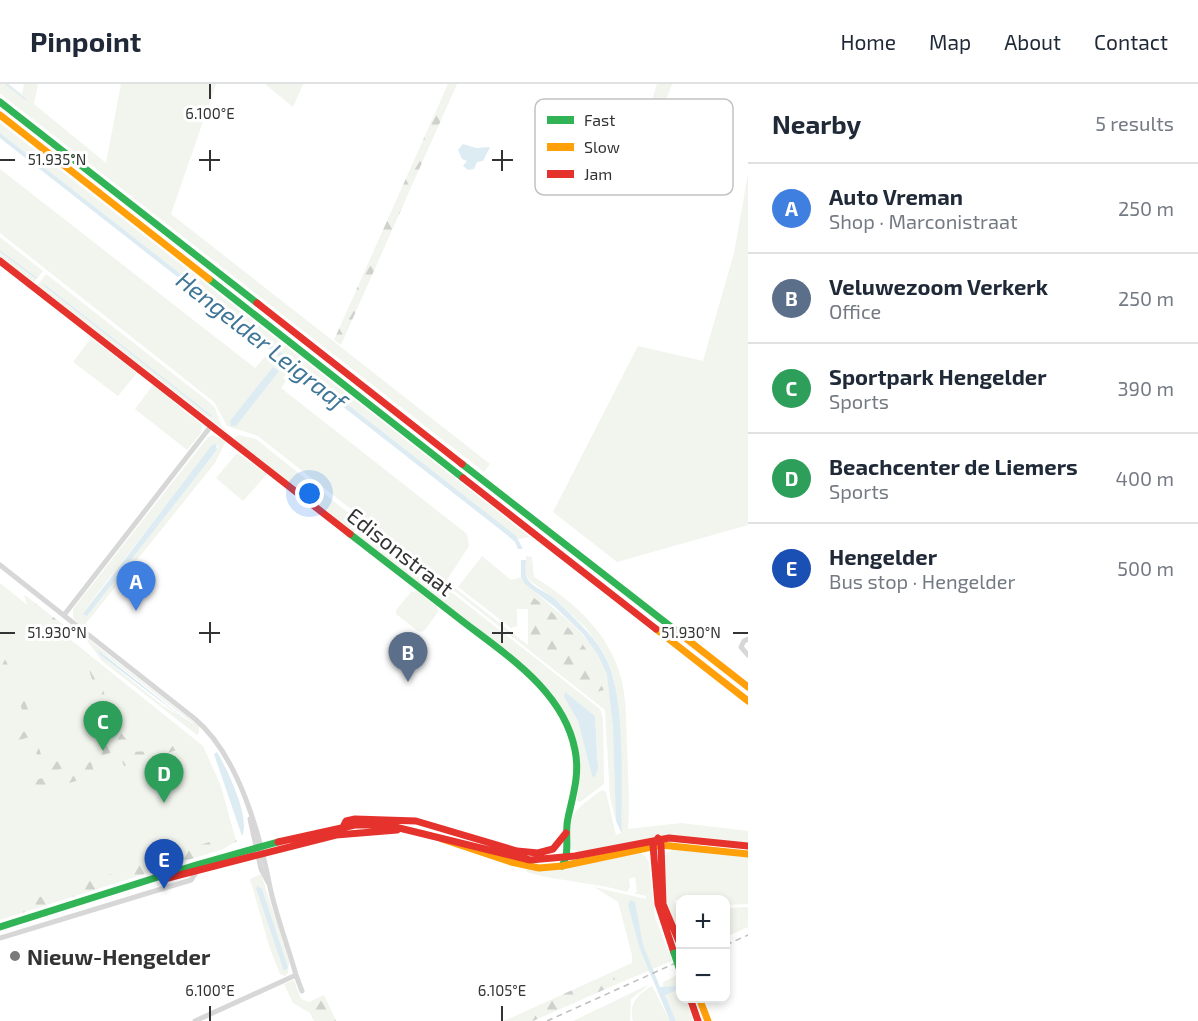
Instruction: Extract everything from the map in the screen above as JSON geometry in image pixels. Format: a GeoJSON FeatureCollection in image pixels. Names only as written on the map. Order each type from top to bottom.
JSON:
{"type":"FeatureCollection","features":[{"type":"Feature","properties":{"kind":"main road"},"geometry":{"type":"LineString","coordinates":[[0,102],[748,687]]}},
{"type":"Feature","properties":{"kind":"main road"},"geometry":{"type":"LineString","coordinates":[[0,115],[748,701]]}},
{"type":"Feature","properties":{"kind":"main road","name":"Edisonstraat"},"geometry":{"type":"LineString","coordinates":[[0,261],[522,668],[550,694],[566,722],[576,761],[577,782],[566,834],[568,854]]}},
{"type":"Feature","properties":{"kind":"main road"},"geometry":{"type":"LineString","coordinates":[[343,827],[346,821],[355,819],[404,820],[425,823],[517,851],[545,852],[553,849],[566,834]]}},
{"type":"Feature","properties":{"kind":"main road"},"geometry":{"type":"LineString","coordinates":[[0,929],[343,827],[372,824],[456,840],[530,860],[687,839],[748,846]]}},
{"type":"Feature","properties":{"kind":"main road"},"geometry":{"type":"LineString","coordinates":[[0,929],[196,865],[345,833],[399,829]]}},
{"type":"Feature","properties":{"kind":"main road"},"geometry":{"type":"LineString","coordinates":[[440,838],[450,844],[522,865],[562,867],[657,843],[748,854]]}},
{"type":"Feature","properties":{"kind":"main road"},"geometry":{"type":"LineString","coordinates":[[657,843],[663,904],[676,933]]}},
{"type":"Feature","properties":{"kind":"main road"},"geometry":{"type":"LineString","coordinates":[[657,843],[658,904],[676,958]]}},
{"type":"Feature","properties":{"kind":"main road"},"geometry":{"type":"LineString","coordinates":[[553,849],[568,854]]}},
{"type":"Feature","properties":{"kind":"main road"},"geometry":{"type":"LineString","coordinates":[[562,867],[568,854]]}},
{"type":"Feature","properties":{"kind":"main road"},"geometry":{"type":"LineString","coordinates":[[691,1003],[698,1021]]}},
{"type":"Feature","properties":{"kind":"main road"},"geometry":{"type":"LineString","coordinates":[[701,1003],[708,1021]]}},
{"type":"Feature","properties":{"kind":"street"},"geometry":{"type":"LineString","coordinates":[[64,615],[211,426]]}},
{"type":"Feature","properties":{"kind":"street"},"geometry":{"type":"LineString","coordinates":[[0,565],[206,728],[222,748],[232,767],[249,814],[302,991]]}},
{"type":"Feature","properties":{"kind":"street"},"geometry":{"type":"LineString","coordinates":[[748,639],[741,647],[748,655]]}},
{"type":"Feature","properties":{"kind":"street"},"geometry":{"type":"LineString","coordinates":[[0,938],[191,880],[197,871]]}},
{"type":"Feature","properties":{"kind":"street"},"geometry":{"type":"LineString","coordinates":[[195,1021],[296,975]]}},
{"type":"Feature","properties":{"kind":"green space"},"geometry":{"type":"Polygon","coordinates":[[[0,84],[9,84],[22,94],[24,84],[38,84],[34,104],[106,163],[121,84],[216,84],[171,214],[490,464],[484,472],[7,99],[0,93],[0,84]]]}},
{"type":"Feature","properties":{"kind":"green space"},"geometry":{"type":"Polygon","coordinates":[[[265,84],[303,84],[293,107],[265,84]]]}},
{"type":"Feature","properties":{"kind":"green space"},"geometry":{"type":"Polygon","coordinates":[[[448,84],[457,84],[341,345],[334,340],[448,84]]]}},
{"type":"Feature","properties":{"kind":"green space"},"geometry":{"type":"Polygon","coordinates":[[[657,84],[672,84],[667,99],[652,99],[657,84]]]}},
{"type":"Feature","properties":{"kind":"green space"},"geometry":{"type":"Polygon","coordinates":[[[0,123],[530,537],[518,539],[0,133],[0,123]]]}},
{"type":"Feature","properties":{"kind":"green space"},"geometry":{"type":"Polygon","coordinates":[[[0,169],[255,368],[271,350],[292,367],[283,378],[286,381],[281,388],[467,534],[469,546],[445,583],[258,436],[227,426],[214,402],[0,233],[0,169]]]}},
{"type":"Feature","properties":{"kind":"green space"},"geometry":{"type":"Polygon","coordinates":[[[748,174],[748,525],[617,562],[553,512],[638,346],[703,361],[734,253],[748,174]]]}},
{"type":"Feature","properties":{"kind":"green space"},"geometry":{"type":"Polygon","coordinates":[[[0,237],[43,271],[34,282],[0,257],[0,237]]]}},
{"type":"Feature","properties":{"kind":"green space"},"geometry":{"type":"Polygon","coordinates":[[[46,274],[209,402],[215,408],[221,425],[231,435],[37,286],[46,274]]]}},
{"type":"Feature","properties":{"kind":"green space"},"geometry":{"type":"Polygon","coordinates":[[[91,338],[137,373],[118,396],[73,362],[91,338]]]}},
{"type":"Feature","properties":{"kind":"green space"},"geometry":{"type":"Polygon","coordinates":[[[153,385],[202,425],[201,433],[187,450],[135,409],[153,385]]]}},
{"type":"Feature","properties":{"kind":"green space"},"geometry":{"type":"Polygon","coordinates":[[[213,435],[226,441],[215,463],[83,627],[73,618],[73,609],[208,437],[213,435]],[[214,444],[82,613],[217,451],[218,446],[214,444]]]}},
{"type":"Feature","properties":{"kind":"green space"},"geometry":{"type":"Polygon","coordinates":[[[239,435],[256,439],[361,523],[353,533],[236,441],[235,437],[239,435]]]}},
{"type":"Feature","properties":{"kind":"green space"},"geometry":{"type":"Polygon","coordinates":[[[237,453],[267,474],[243,501],[216,478],[237,453]]]}},
{"type":"Feature","properties":{"kind":"green space"},"geometry":{"type":"Polygon","coordinates":[[[365,524],[600,709],[603,718],[604,784],[580,802],[577,801],[579,783],[566,716],[552,694],[533,674],[356,534],[365,524]],[[565,692],[564,697],[578,721],[592,776],[598,761],[595,716],[565,692]]]}},
{"type":"Feature","properties":{"kind":"green space"},"geometry":{"type":"Polygon","coordinates":[[[482,556],[511,580],[521,577],[581,633],[601,661],[606,671],[613,704],[616,821],[610,797],[605,710],[448,586],[450,584],[590,694],[545,607],[528,594],[528,609],[517,609],[517,626],[511,628],[458,587],[482,556]]]}},
{"type":"Feature","properties":{"kind":"green space"},"geometry":{"type":"Polygon","coordinates":[[[526,556],[532,557],[534,577],[562,596],[588,619],[599,632],[616,662],[625,703],[629,788],[628,829],[681,823],[748,831],[748,844],[658,837],[583,853],[571,849],[568,838],[570,821],[580,807],[602,790],[606,792],[616,835],[622,833],[615,685],[604,653],[585,627],[556,600],[529,580],[525,573],[526,556]]]}},
{"type":"Feature","properties":{"kind":"green space"},"geometry":{"type":"Polygon","coordinates":[[[0,583],[203,746],[221,786],[236,841],[0,919],[0,583]]]}},
{"type":"Feature","properties":{"kind":"green space"},"geometry":{"type":"Polygon","coordinates":[[[417,591],[437,607],[438,612],[424,631],[419,632],[396,614],[396,610],[411,592],[417,591]]]}},
{"type":"Feature","properties":{"kind":"green space"},"geometry":{"type":"Polygon","coordinates":[[[528,593],[553,613],[585,647],[600,675],[604,690],[590,694],[528,646],[528,593]]]}},
{"type":"Feature","properties":{"kind":"green space"},"geometry":{"type":"Polygon","coordinates":[[[24,595],[70,630],[50,626],[38,616],[31,618],[24,595]]]}},
{"type":"Feature","properties":{"kind":"green space"},"geometry":{"type":"Polygon","coordinates":[[[83,635],[199,726],[199,733],[197,735],[102,661],[83,635]],[[97,649],[100,655],[162,705],[195,725],[97,649]]]}},
{"type":"Feature","properties":{"kind":"green space"},"geometry":{"type":"Polygon","coordinates":[[[83,650],[98,675],[116,725],[135,748],[119,750],[48,773],[43,771],[32,741],[37,741],[44,765],[112,744],[83,650]]]}},
{"type":"Feature","properties":{"kind":"green space"},"geometry":{"type":"Polygon","coordinates":[[[5,659],[12,673],[16,672],[36,735],[0,746],[0,740],[29,730],[8,669],[0,667],[0,661],[5,659]]]}},
{"type":"Feature","properties":{"kind":"green space"},"geometry":{"type":"Polygon","coordinates":[[[176,745],[177,750],[124,766],[119,753],[161,750],[176,745]]]}},
{"type":"Feature","properties":{"kind":"green space"},"geometry":{"type":"Polygon","coordinates":[[[91,762],[95,775],[34,794],[30,783],[33,781],[91,762]]]}},
{"type":"Feature","properties":{"kind":"green space"},"geometry":{"type":"Polygon","coordinates":[[[231,835],[237,841],[223,849],[0,920],[0,910],[231,835]]]}},
{"type":"Feature","properties":{"kind":"green space"},"geometry":{"type":"Polygon","coordinates":[[[674,849],[748,856],[748,904],[730,905],[730,895],[676,895],[676,925],[664,897],[664,855],[674,849]]]}},
{"type":"Feature","properties":{"kind":"green space"},"geometry":{"type":"Polygon","coordinates":[[[640,852],[649,863],[655,917],[672,961],[617,984],[612,972],[632,963],[632,955],[618,902],[594,887],[646,899],[646,896],[633,893],[637,892],[635,877],[629,879],[630,887],[627,892],[526,872],[527,868],[640,852]]]}},
{"type":"Feature","properties":{"kind":"green space"},"geometry":{"type":"Polygon","coordinates":[[[261,874],[289,961],[288,973],[285,976],[280,974],[270,949],[250,879],[261,874]]]}},
{"type":"Feature","properties":{"kind":"green space"},"geometry":{"type":"Polygon","coordinates":[[[748,907],[748,927],[730,935],[730,908],[748,907]]]}},
{"type":"Feature","properties":{"kind":"green space"},"geometry":{"type":"Polygon","coordinates":[[[612,972],[617,984],[533,1021],[504,1021],[612,972]]]}},
{"type":"Feature","properties":{"kind":"green space"},"geometry":{"type":"Polygon","coordinates":[[[676,976],[676,1003],[687,1003],[693,1021],[676,1021],[665,995],[674,987],[663,989],[663,982],[676,976]]]}},
{"type":"Feature","properties":{"kind":"green space"},"geometry":{"type":"Polygon","coordinates":[[[294,980],[301,999],[309,1002],[318,1021],[314,1021],[310,1013],[293,1003],[284,984],[294,980]]]}},
{"type":"Feature","properties":{"kind":"green space"},"geometry":{"type":"Polygon","coordinates":[[[650,984],[631,999],[630,1021],[573,1021],[650,984]]]}},
{"type":"Feature","properties":{"kind":"green space"},"geometry":{"type":"Polygon","coordinates":[[[652,986],[670,1021],[633,1021],[632,1009],[635,1000],[652,986]]]}},
{"type":"Feature","properties":{"kind":"green space"},"geometry":{"type":"Polygon","coordinates":[[[324,995],[336,1021],[318,1021],[309,1002],[324,995]]]}},
{"type":"Feature","properties":{"kind":"water","name":"Hengelder Leigraaf"},"geometry":{"type":"Polygon","coordinates":[[[0,133],[516,536],[523,549],[518,549],[515,542],[507,535],[0,138],[0,133]]]}},
{"type":"Feature","properties":{"kind":"water"},"geometry":{"type":"Polygon","coordinates":[[[463,144],[476,148],[490,147],[483,161],[477,162],[474,169],[468,170],[463,166],[467,161],[462,159],[458,150],[463,144]]]}},
{"type":"Feature","properties":{"kind":"water"},"geometry":{"type":"Polygon","coordinates":[[[273,367],[279,371],[236,426],[231,426],[230,421],[273,367]]]}},
{"type":"Feature","properties":{"kind":"water"},"geometry":{"type":"Polygon","coordinates":[[[216,444],[217,450],[87,616],[83,614],[212,445],[216,444]]]}},
{"type":"Feature","properties":{"kind":"water"},"geometry":{"type":"Polygon","coordinates":[[[521,560],[526,560],[526,573],[529,581],[553,597],[581,624],[602,651],[610,669],[616,690],[621,740],[622,834],[616,821],[613,726],[607,674],[598,655],[583,634],[555,607],[525,584],[521,577],[521,560]]]}},
{"type":"Feature","properties":{"kind":"water"},"geometry":{"type":"Polygon","coordinates":[[[97,649],[196,728],[100,655],[97,649]]]}},
{"type":"Feature","properties":{"kind":"water"},"geometry":{"type":"Polygon","coordinates":[[[565,692],[595,716],[598,768],[595,777],[592,776],[578,721],[564,697],[565,692]]]}},
{"type":"Feature","properties":{"kind":"water"},"geometry":{"type":"Polygon","coordinates":[[[217,752],[232,781],[241,806],[244,828],[242,836],[214,754],[217,752]]]}},
{"type":"Feature","properties":{"kind":"water"},"geometry":{"type":"Polygon","coordinates":[[[258,886],[262,889],[288,968],[284,971],[256,888],[258,886]]]}},
{"type":"Feature","properties":{"kind":"water"},"geometry":{"type":"Polygon","coordinates":[[[630,900],[635,902],[643,945],[660,987],[676,986],[675,991],[665,995],[676,1021],[670,1021],[640,949],[628,905],[630,900]]]}},
{"type":"Feature","properties":{"kind":"waterway"},"geometry":{"type":"LineString","coordinates":[[6,84],[25,99]]}},
{"type":"Feature","properties":{"kind":"waterway"},"geometry":{"type":"LineString","coordinates":[[0,251],[36,278]]}},
{"type":"Feature","properties":{"kind":"waterway"},"geometry":{"type":"LineString","coordinates":[[44,285],[211,416]]}},
{"type":"Feature","properties":{"kind":"railway"},"geometry":{"type":"LineString","coordinates":[[730,943],[748,935]]}},
{"type":"Feature","properties":{"kind":"railway"},"geometry":{"type":"LineString","coordinates":[[547,1021],[676,963]]}},
{"type":"Feature","properties":{"kind":"traffic: fast"},"geometry":{"type":"LineString","coordinates":[[0,102],[257,303]]}},
{"type":"Feature","properties":{"kind":"traffic: fast"},"geometry":{"type":"LineString","coordinates":[[209,279],[463,478]]}},
{"type":"Feature","properties":{"kind":"traffic: fast"},"geometry":{"type":"LineString","coordinates":[[462,464],[679,633]]}},
{"type":"Feature","properties":{"kind":"traffic: fast"},"geometry":{"type":"LineString","coordinates":[[350,534],[508,656],[543,689],[557,707],[568,728],[575,750],[577,768],[567,824],[567,849],[562,866]]}},
{"type":"Feature","properties":{"kind":"traffic: fast"},"geometry":{"type":"LineString","coordinates":[[0,927],[196,865],[278,842]]}},
{"type":"Feature","properties":{"kind":"traffic: fast"},"geometry":{"type":"LineString","coordinates":[[674,953],[676,959]]}},
{"type":"Feature","properties":{"kind":"traffic: slow"},"geometry":{"type":"LineString","coordinates":[[0,115],[209,279]]}},
{"type":"Feature","properties":{"kind":"traffic: slow"},"geometry":{"type":"LineString","coordinates":[[656,629],[748,701]]}},
{"type":"Feature","properties":{"kind":"traffic: slow"},"geometry":{"type":"LineString","coordinates":[[679,633],[748,687]]}},
{"type":"Feature","properties":{"kind":"traffic: slow"},"geometry":{"type":"LineString","coordinates":[[442,839],[511,862],[539,868],[562,866],[661,845],[748,854]]}},
{"type":"Feature","properties":{"kind":"traffic: slow"},"geometry":{"type":"LineString","coordinates":[[701,1003],[708,1021]]}},
{"type":"Feature","properties":{"kind":"traffic: jam"},"geometry":{"type":"LineString","coordinates":[[0,261],[350,534]]}},
{"type":"Feature","properties":{"kind":"traffic: jam"},"geometry":{"type":"LineString","coordinates":[[257,303],[462,464]]}},
{"type":"Feature","properties":{"kind":"traffic: jam"},"geometry":{"type":"LineString","coordinates":[[463,478],[656,629]]}},
{"type":"Feature","properties":{"kind":"traffic: jam"},"geometry":{"type":"LineString","coordinates":[[343,827],[346,821],[355,819],[416,821],[517,851],[538,853],[553,849],[566,833]]}},
{"type":"Feature","properties":{"kind":"traffic: jam"},"geometry":{"type":"LineString","coordinates":[[278,842],[355,825],[387,825],[530,860],[575,856],[669,838],[748,846]]}},
{"type":"Feature","properties":{"kind":"traffic: jam"},"geometry":{"type":"LineString","coordinates":[[168,878],[336,835],[397,830]]}},
{"type":"Feature","properties":{"kind":"traffic: jam"},"geometry":{"type":"LineString","coordinates":[[674,953],[658,904],[653,845],[658,838],[661,845],[663,904],[676,935]]}},
{"type":"Feature","properties":{"kind":"traffic: jam"},"geometry":{"type":"LineString","coordinates":[[692,1003],[698,1021]]}},
{"type":"Feature","properties":{"kind":"place","name":"Auto Vreman"},"geometry":{"type":"Point","coordinates":[136,611]}},
{"type":"Feature","properties":{"kind":"place","name":"Veluwezoom Verkerk"},"geometry":{"type":"Point","coordinates":[408,682]}},
{"type":"Feature","properties":{"kind":"place","name":"Sportpark Hengelder"},"geometry":{"type":"Point","coordinates":[103,751]}},
{"type":"Feature","properties":{"kind":"place","name":"Beachcenter de Liemers"},"geometry":{"type":"Point","coordinates":[164,803]}},
{"type":"Feature","properties":{"kind":"place","name":"Hengelder"},"geometry":{"type":"Point","coordinates":[164,889]}},
{"type":"Feature","properties":{"kind":"place","name":"Nieuw-Hengelder"},"geometry":{"type":"Point","coordinates":[15,956]}}]}
